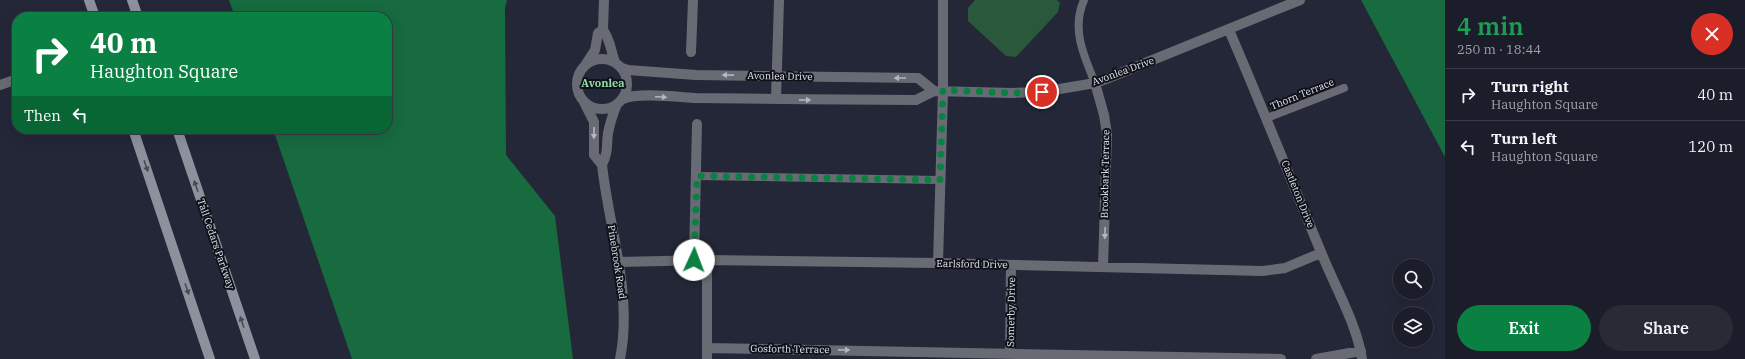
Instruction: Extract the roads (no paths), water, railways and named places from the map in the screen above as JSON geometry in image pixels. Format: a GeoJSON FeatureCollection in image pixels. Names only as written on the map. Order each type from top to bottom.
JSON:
{"type":"FeatureCollection","features":[{"type":"Feature","properties":{"kind":"main road"},"geometry":{"type":"LineString","coordinates":[[88,0],[93,12]]}},
{"type":"Feature","properties":{"kind":"main road"},"geometry":{"type":"LineString","coordinates":[[132,0],[136,12]]}},
{"type":"Feature","properties":{"kind":"main road"},"geometry":{"type":"LineString","coordinates":[[135,134],[210,359]]}},
{"type":"Feature","properties":{"kind":"main road","name":"Tall Cedars Parkway"},"geometry":{"type":"LineString","coordinates":[[179,134],[255,359]]}},
{"type":"Feature","properties":{"kind":"street"},"geometry":{"type":"LineString","coordinates":[[603,30],[598,32],[595,50],[578,75],[577,81],[579,95],[583,100],[588,105],[603,109],[620,102],[627,91],[628,83],[626,75],[611,52],[607,34],[603,30],[604,0]]}},
{"type":"Feature","properties":{"kind":"street"},"geometry":{"type":"LineString","coordinates":[[691,52],[693,0]]}},
{"type":"Feature","properties":{"kind":"street"},"geometry":{"type":"LineString","coordinates":[[776,99],[779,0]]}},
{"type":"Feature","properties":{"kind":"street"},"geometry":{"type":"LineString","coordinates":[[938,263],[940,180],[939,91],[943,0]]}},
{"type":"Feature","properties":{"kind":"street","name":"Avonlea Drive"},"geometry":{"type":"LineString","coordinates":[[620,102],[633,95],[776,99],[916,100],[939,91],[1012,93],[1042,92],[1095,83],[1300,0]]}},
{"type":"Feature","properties":{"kind":"street","name":"Castleton Drive"},"geometry":{"type":"LineString","coordinates":[[1229,30],[1341,298],[1361,355]]}},
{"type":"Feature","properties":{"kind":"street"},"geometry":{"type":"LineString","coordinates":[[586,64],[600,58],[619,65]]}},
{"type":"Feature","properties":{"kind":"street","name":"Avonlea Drive"},"geometry":{"type":"LineString","coordinates":[[619,65],[628,70],[675,74],[918,78],[939,91]]}},
{"type":"Feature","properties":{"kind":"street"},"geometry":{"type":"LineString","coordinates":[[0,85],[12,81]]}},
{"type":"Feature","properties":{"kind":"street","name":"Brookbark Terrace"},"geometry":{"type":"LineString","coordinates":[[1095,83],[1104,115],[1107,134],[1103,267]]}},
{"type":"Feature","properties":{"kind":"street","name":"Pinebrook Road"},"geometry":{"type":"LineString","coordinates":[[583,100],[594,122],[594,155],[602,164],[619,262],[624,309],[620,359]]}},
{"type":"Feature","properties":{"kind":"street","name":"Pinebrook Road"},"geometry":{"type":"LineString","coordinates":[[602,164],[608,153],[608,134],[613,114],[620,102]]}},
{"type":"Feature","properties":{"kind":"street"},"geometry":{"type":"LineString","coordinates":[[694,260],[697,124]]}},
{"type":"Feature","properties":{"kind":"street","name":"Earlsford Drive"},"geometry":{"type":"LineString","coordinates":[[619,262],[706,260],[938,263],[1263,272],[1285,268],[1321,252]]}},
{"type":"Feature","properties":{"kind":"street"},"geometry":{"type":"LineString","coordinates":[[706,260],[707,359]]}},
{"type":"Feature","properties":{"kind":"street","name":"Somerby Drive"},"geometry":{"type":"LineString","coordinates":[[1010,356],[1011,265]]}},
{"type":"Feature","properties":{"kind":"street","name":"Gosforth Terrace"},"geometry":{"type":"LineString","coordinates":[[707,348],[1010,356],[1281,359]]}},
{"type":"Feature","properties":{"kind":"street"},"geometry":{"type":"LineString","coordinates":[[1316,359],[1361,355]]}},
{"type":"Feature","properties":{"kind":"lane"},"geometry":{"type":"LineString","coordinates":[[1084,0],[1079,16],[1079,38],[1095,83]]}},
{"type":"Feature","properties":{"kind":"lane","name":"Thorn Terrace"},"geometry":{"type":"LineString","coordinates":[[1267,118],[1344,88]]}},
{"type":"Feature","properties":{"kind":"lane"},"geometry":{"type":"LineString","coordinates":[[697,176],[940,180]]}},
{"type":"Feature","properties":{"kind":"district","name":"Avonlea"},"geometry":{"type":"Point","coordinates":[603,83]}}]}
